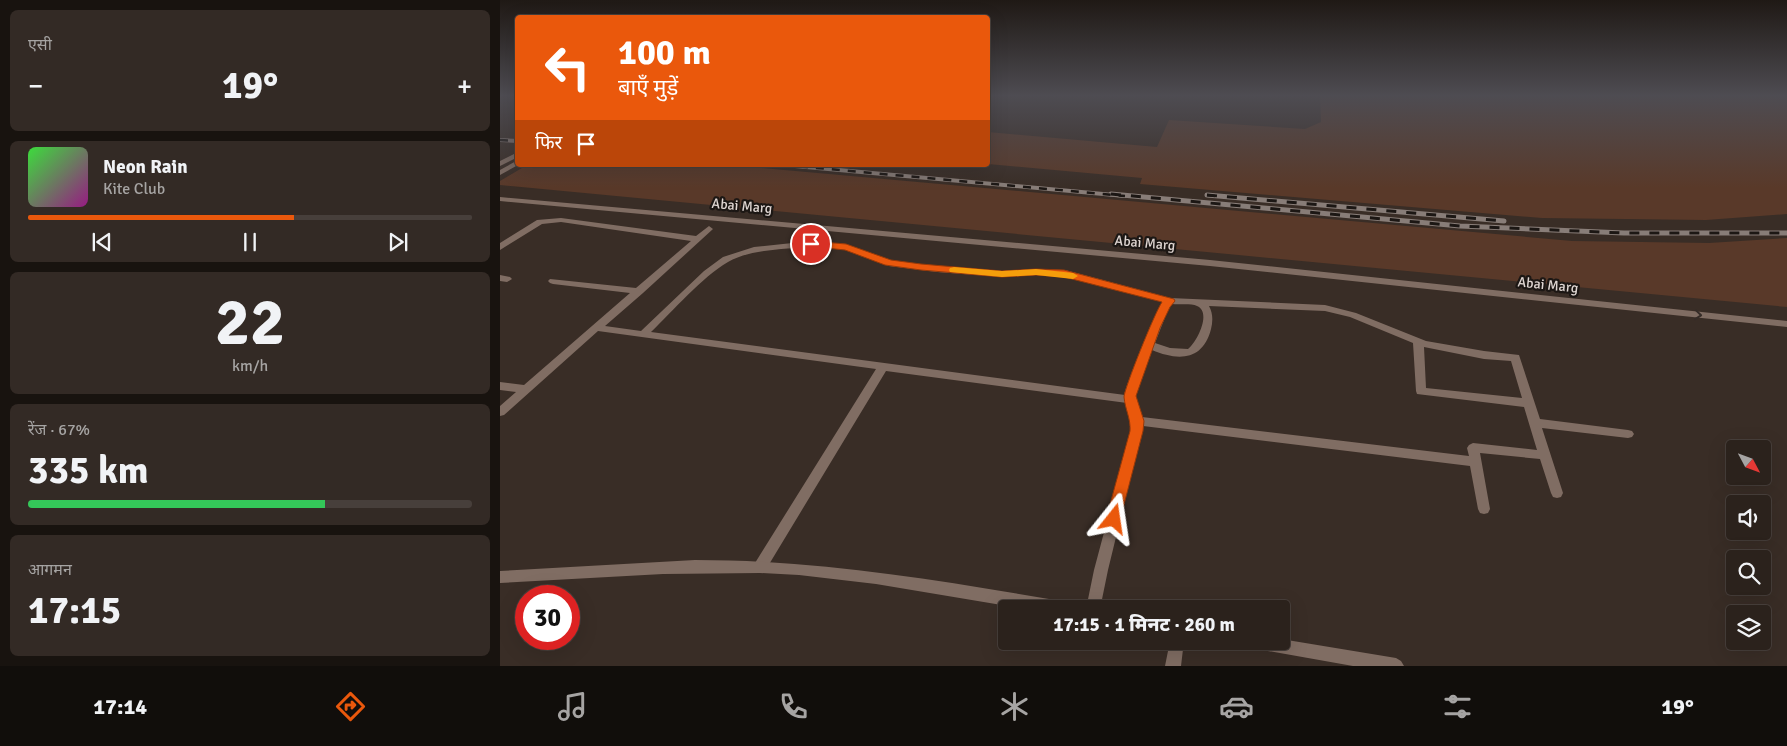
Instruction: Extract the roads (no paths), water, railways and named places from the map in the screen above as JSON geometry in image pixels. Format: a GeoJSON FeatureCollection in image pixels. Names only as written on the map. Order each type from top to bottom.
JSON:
{"type":"FeatureCollection","features":[{"type":"Feature","properties":{"kind":"street"},"geometry":{"type":"LineString","coordinates":[[500,164],[515,157]]}},
{"type":"Feature","properties":{"kind":"street"},"geometry":{"type":"LineString","coordinates":[[500,173],[515,158]]}},
{"type":"Feature","properties":{"kind":"street","name":"Abai Marg"},"geometry":{"type":"LineString","coordinates":[[500,199],[1210,263],[1787,324]]}},
{"type":"Feature","properties":{"kind":"street"},"geometry":{"type":"LineString","coordinates":[[500,247],[547,220],[561,220],[698,239]]}},
{"type":"Feature","properties":{"kind":"street"},"geometry":{"type":"LineString","coordinates":[[500,412],[709,229]]}},
{"type":"Feature","properties":{"kind":"street"},"geometry":{"type":"LineString","coordinates":[[643,334],[707,273],[726,259],[754,250],[811,244],[846,247],[889,263],[1002,274],[1036,272],[1064,274],[1170,301],[1262,306],[1280,304],[1325,308],[1353,316],[1418,342],[1484,355],[1515,358],[1557,493]]}},
{"type":"Feature","properties":{"kind":"street"},"geometry":{"type":"LineString","coordinates":[[553,281],[640,290]]}},
{"type":"Feature","properties":{"kind":"street"},"geometry":{"type":"LineString","coordinates":[[1095,600],[1100,570],[1137,431],[1137,421],[1130,396],[1165,305],[1170,301]]}},
{"type":"Feature","properties":{"kind":"street"},"geometry":{"type":"LineString","coordinates":[[1149,344],[1173,352],[1184,353],[1193,350],[1202,341],[1208,319],[1206,309],[1200,303]]}},
{"type":"Feature","properties":{"kind":"street"},"geometry":{"type":"LineString","coordinates":[[597,328],[1132,400]]}},
{"type":"Feature","properties":{"kind":"street"},"geometry":{"type":"LineString","coordinates":[[1418,342],[1421,391],[1529,404]]}},
{"type":"Feature","properties":{"kind":"street"},"geometry":{"type":"LineString","coordinates":[[760,567],[883,367]]}},
{"type":"Feature","properties":{"kind":"street"},"geometry":{"type":"LineString","coordinates":[[500,386],[527,389]]}},
{"type":"Feature","properties":{"kind":"street"},"geometry":{"type":"LineString","coordinates":[[1137,421],[1476,462]]}},
{"type":"Feature","properties":{"kind":"street"},"geometry":{"type":"LineString","coordinates":[[1535,423],[1628,434]]}},
{"type":"Feature","properties":{"kind":"street"},"geometry":{"type":"LineString","coordinates":[[1484,508],[1473,448],[1545,455]]}},
{"type":"Feature","properties":{"kind":"street"},"geometry":{"type":"LineString","coordinates":[[500,577],[715,566],[760,567],[842,574],[904,582],[1013,600]]}},
{"type":"Feature","properties":{"kind":"street"},"geometry":{"type":"LineString","coordinates":[[1290,648],[1396,666]]}},
{"type":"Feature","properties":{"kind":"street"},"geometry":{"type":"LineString","coordinates":[[1173,666],[1176,650]]}},
{"type":"Feature","properties":{"kind":"railway"},"geometry":{"type":"LineString","coordinates":[[500,140],[515,141]]}},
{"type":"Feature","properties":{"kind":"railway"},"geometry":{"type":"LineString","coordinates":[[806,167],[1125,196]]}},
{"type":"Feature","properties":{"kind":"railway"},"geometry":{"type":"LineString","coordinates":[[1111,194],[1460,226],[1624,233],[1787,233]]}},
{"type":"Feature","properties":{"kind":"railway"},"geometry":{"type":"LineString","coordinates":[[1215,196],[1207,195],[1504,221]]}}]}
